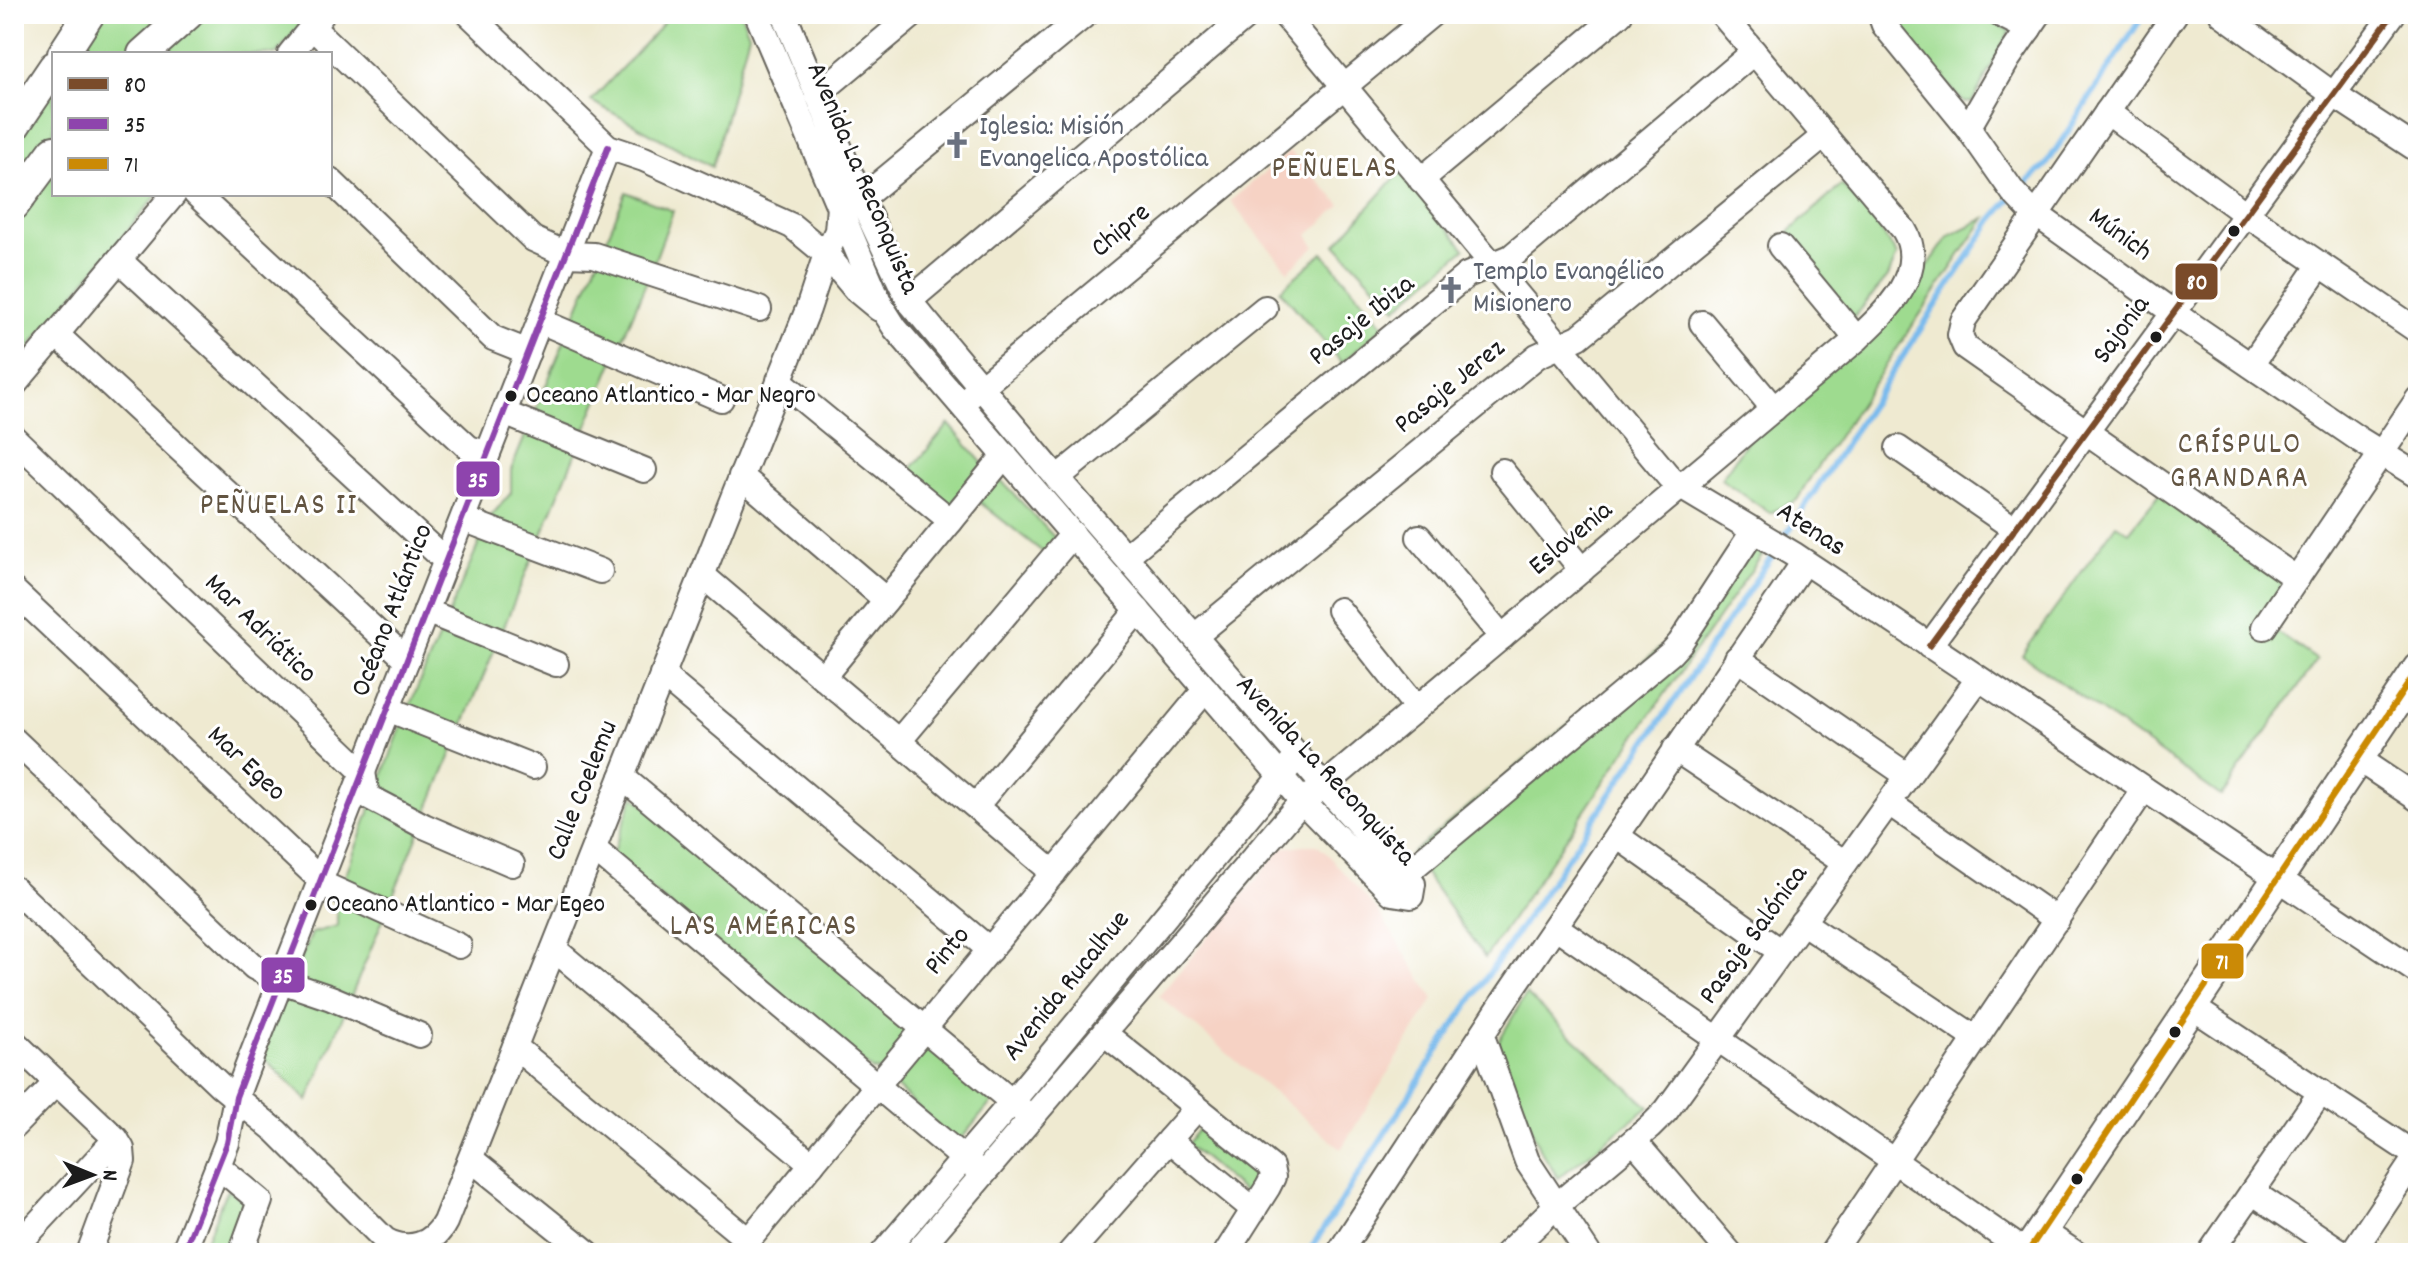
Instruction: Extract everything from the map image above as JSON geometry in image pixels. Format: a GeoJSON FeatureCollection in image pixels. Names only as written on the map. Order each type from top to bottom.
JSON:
{"type":"FeatureCollection","features":[{"type":"Feature","properties":{"kind":"main road"},"geometry":{"type":"LineString","coordinates":[[64,52],[89,14]]}},
{"type":"Feature","properties":{"kind":"main road"},"geometry":{"type":"LineString","coordinates":[[145,52],[188,14]]}},
{"type":"Feature","properties":{"kind":"main road"},"geometry":{"type":"LineString","coordinates":[[14,126],[52,70]]}},
{"type":"Feature","properties":{"kind":"main road"},"geometry":{"type":"LineString","coordinates":[[14,205],[52,154]]}},
{"type":"Feature","properties":{"kind":"main road"},"geometry":{"type":"LineString","coordinates":[[2032,1245],[2418,669]]}},
{"type":"Feature","properties":{"kind":"street"},"geometry":{"type":"LineString","coordinates":[[469,14],[608,147],[644,159],[792,226],[826,254],[856,290],[889,318]]}},
{"type":"Feature","properties":{"kind":"street","name":"Avenida La Reconquista"},"geometry":{"type":"LineString","coordinates":[[757,14],[850,202],[909,301],[1057,478],[1413,884],[1411,896],[1392,893],[1302,801],[889,318],[881,306],[850,202],[817,95],[784,14]]}},
{"type":"Feature","properties":{"kind":"street"},"geometry":{"type":"LineString","coordinates":[[817,95],[914,14]]}},
{"type":"Feature","properties":{"kind":"street"},"geometry":{"type":"LineString","coordinates":[[850,202],[1086,14]]}},
{"type":"Feature","properties":{"kind":"street"},"geometry":{"type":"LineString","coordinates":[[909,301],[1249,14]]}},
{"type":"Feature","properties":{"kind":"street","name":"Atenas"},"geometry":{"type":"LineString","coordinates":[[1284,14],[1669,477],[1798,558],[2418,972]]}},
{"type":"Feature","properties":{"kind":"street","name":"Chipre"},"geometry":{"type":"LineString","coordinates":[[961,404],[1432,14]]}},
{"type":"Feature","properties":{"kind":"street"},"geometry":{"type":"LineString","coordinates":[[1421,180],[1620,14]]}},
{"type":"Feature","properties":{"kind":"street","name":"Eslovenia"},"geometry":{"type":"LineString","coordinates":[[1324,786],[1857,339],[1895,298],[1908,276],[1913,254],[1904,230],[1722,14]]}},
{"type":"Feature","properties":{"kind":"street","name":"Múnich"},"geometry":{"type":"LineString","coordinates":[[1880,14],[1884,25],[2026,205],[2174,313],[2418,476]]}},
{"type":"Feature","properties":{"kind":"street"},"geometry":{"type":"LineString","coordinates":[[1968,128],[2034,22],[1999,14]]}},
{"type":"Feature","properties":{"kind":"street"},"geometry":{"type":"LineString","coordinates":[[2175,14],[2107,112],[2026,205],[1963,321],[1960,335],[1965,347],[2297,579]]}},
{"type":"Feature","properties":{"kind":"street"},"geometry":{"type":"LineString","coordinates":[[2222,14],[2334,95],[2418,150]]}},
{"type":"Feature","properties":{"kind":"street","name":"Sajonia"},"geometry":{"type":"LineString","coordinates":[[1929,646],[2393,14]]}},
{"type":"Feature","properties":{"kind":"street"},"geometry":{"type":"LineString","coordinates":[[292,52],[317,20],[533,239],[566,254],[594,255],[759,309]]}},
{"type":"Feature","properties":{"kind":"street","name":"Pasaje Ibiza"},"geometry":{"type":"LineString","coordinates":[[1126,556],[1467,275],[1511,257],[1754,52]]}},
{"type":"Feature","properties":{"kind":"street"},"geometry":{"type":"LineString","coordinates":[[2107,112],[2246,214],[2418,331]]}},
{"type":"Feature","properties":{"kind":"street","name":"Pasaje Jerez"},"geometry":{"type":"LineString","coordinates":[[1195,636],[1537,356],[1579,337],[1824,136]]}},
{"type":"Feature","properties":{"kind":"street","name":"Océano Atlántico"},"geometry":{"type":"LineString","coordinates":[[183,1253],[227,1143],[236,1097],[608,147]]}},
{"type":"Feature","properties":{"kind":"street"},"geometry":{"type":"LineString","coordinates":[[332,182],[493,338],[528,352]]}},
{"type":"Feature","properties":{"kind":"street"},"geometry":{"type":"LineString","coordinates":[[14,385],[172,196]]}},
{"type":"Feature","properties":{"kind":"street"},"geometry":{"type":"LineString","coordinates":[[198,196],[469,448],[488,454]]}},
{"type":"Feature","properties":{"kind":"street","name":"Calle Coelemu"},"geometry":{"type":"LineString","coordinates":[[398,1251],[427,1242],[441,1230],[594,849],[826,254],[850,202]]}},
{"type":"Feature","properties":{"kind":"street"},"geometry":{"type":"LineString","coordinates":[[1780,246],[1857,339]]}},
{"type":"Feature","properties":{"kind":"street"},"geometry":{"type":"LineString","coordinates":[[119,260],[446,561]]}},
{"type":"Feature","properties":{"kind":"street"},"geometry":{"type":"LineString","coordinates":[[2251,365],[2320,265]]}},
{"type":"Feature","properties":{"kind":"street","name":"Calle Coelemu"},"geometry":{"type":"LineString","coordinates":[[802,321],[828,295],[837,290],[856,290]]}},
{"type":"Feature","properties":{"kind":"street"},"geometry":{"type":"LineString","coordinates":[[1057,478],[1265,308]]}},
{"type":"Feature","properties":{"kind":"street"},"geometry":{"type":"LineString","coordinates":[[540,321],[721,399]]}},
{"type":"Feature","properties":{"kind":"street"},"geometry":{"type":"LineString","coordinates":[[1702,323],[1774,409]]}},
{"type":"Feature","properties":{"kind":"street"},"geometry":{"type":"LineString","coordinates":[[57,335],[407,660]]}},
{"type":"Feature","properties":{"kind":"street"},"geometry":{"type":"LineString","coordinates":[[779,380],[951,521]]}},
{"type":"Feature","properties":{"kind":"street"},"geometry":{"type":"LineString","coordinates":[[2264,627],[2418,399]]}},
{"type":"Feature","properties":{"kind":"street"},"geometry":{"type":"LineString","coordinates":[[504,413],[644,470]]}},
{"type":"Feature","properties":{"kind":"street","name":"Mar Adriático"},"geometry":{"type":"LineString","coordinates":[[14,438],[363,772],[367,796],[424,826],[512,864]]}},
{"type":"Feature","properties":{"kind":"street"},"geometry":{"type":"LineString","coordinates":[[1898,448],[2015,529]]}},
{"type":"Feature","properties":{"kind":"street"},"geometry":{"type":"LineString","coordinates":[[823,677],[1005,455]]}},
{"type":"Feature","properties":{"kind":"street"},"geometry":{"type":"LineString","coordinates":[[1502,471],[1582,570]]}},
{"type":"Feature","properties":{"kind":"street"},"geometry":{"type":"LineString","coordinates":[[741,476],[886,600]]}},
{"type":"Feature","properties":{"kind":"street"},"geometry":{"type":"LineString","coordinates":[[463,519],[600,571]]}},
{"type":"Feature","properties":{"kind":"street"},"geometry":{"type":"LineString","coordinates":[[899,741],[1073,534]]}},
{"type":"Feature","properties":{"kind":"street"},"geometry":{"type":"LineString","coordinates":[[1404,875],[1671,653],[1761,534]]}},
{"type":"Feature","properties":{"kind":"street"},"geometry":{"type":"LineString","coordinates":[[1419,537],[1502,637]]}},
{"type":"Feature","properties":{"kind":"street"},"geometry":{"type":"LineString","coordinates":[[1339,1253],[1737,658],[1798,558]]}},
{"type":"Feature","properties":{"kind":"street"},"geometry":{"type":"LineString","coordinates":[[702,575],[1054,873]]}},
{"type":"Feature","properties":{"kind":"street","name":"Mar Egeo"},"geometry":{"type":"LineString","coordinates":[[14,591],[327,886],[459,946]]}},
{"type":"Feature","properties":{"kind":"street"},"geometry":{"type":"LineString","coordinates":[[976,806],[1138,610]]}},
{"type":"Feature","properties":{"kind":"street"},"geometry":{"type":"LineString","coordinates":[[1339,610],[1417,708]]}},
{"type":"Feature","properties":{"kind":"street"},"geometry":{"type":"LineString","coordinates":[[426,611],[556,664]]}},
{"type":"Feature","properties":{"kind":"street"},"geometry":{"type":"LineString","coordinates":[[1737,658],[1908,776]]}},
{"type":"Feature","properties":{"kind":"street"},"geometry":{"type":"LineString","coordinates":[[662,675],[990,950]]}},
{"type":"Feature","properties":{"kind":"street","name":"Pasaje Salónica"},"geometry":{"type":"LineString","coordinates":[[1507,1253],[1556,1206],[1666,1111],[1978,679]]}},
{"type":"Feature","properties":{"kind":"street","name":"Pinto"},"geometry":{"type":"LineString","coordinates":[[743,1246],[1206,689]]}},
{"type":"Feature","properties":{"kind":"street"},"geometry":{"type":"LineString","coordinates":[[388,709],[533,767]]}},
{"type":"Feature","properties":{"kind":"street"},"geometry":{"type":"LineString","coordinates":[[14,740],[254,967],[281,981],[419,1035]]}},
{"type":"Feature","properties":{"kind":"street"},"geometry":{"type":"LineString","coordinates":[[1675,749],[1845,863]]}},
{"type":"Feature","properties":{"kind":"street","name":"Avenida Rucalhue"},"geometry":{"type":"LineString","coordinates":[[883,1253],[974,1166],[1022,1110],[1298,756]]}},
{"type":"Feature","properties":{"kind":"street"},"geometry":{"type":"LineString","coordinates":[[2358,759],[2418,799]]}},
{"type":"Feature","properties":{"kind":"street"},"geometry":{"type":"LineString","coordinates":[[622,777],[1022,1110]]}},
{"type":"Feature","properties":{"kind":"street","name":"Avenida Rucalhue"},"geometry":{"type":"LineString","coordinates":[[1022,1110],[1104,1033],[1302,801],[1324,786]]}},
{"type":"Feature","properties":{"kind":"street"},"geometry":{"type":"LineString","coordinates":[[1832,1253],[2144,789]]}},
{"type":"Feature","properties":{"kind":"street"},"geometry":{"type":"LineString","coordinates":[[1889,803],[2057,920]]}},
{"type":"Feature","properties":{"kind":"street"},"geometry":{"type":"LineString","coordinates":[[1617,836],[1781,952]]}},
{"type":"Feature","properties":{"kind":"street"},"geometry":{"type":"LineString","coordinates":[[594,849],[974,1166]]}},
{"type":"Feature","properties":{"kind":"street"},"geometry":{"type":"LineString","coordinates":[[14,889],[221,1086],[276,1131],[398,1251]]}},
{"type":"Feature","properties":{"kind":"street"},"geometry":{"type":"LineString","coordinates":[[1802,922],[1977,1039]]}},
{"type":"Feature","properties":{"kind":"street"},"geometry":{"type":"LineString","coordinates":[[1556,927],[1895,1162],[2032,1245],[2075,1253]]}},
{"type":"Feature","properties":{"kind":"street"},"geometry":{"type":"LineString","coordinates":[[554,949],[812,1164]]}},
{"type":"Feature","properties":{"kind":"street"},"geometry":{"type":"LineString","coordinates":[[2192,1007],[2418,1155],[2352,1253]]}},
{"type":"Feature","properties":{"kind":"street"},"geometry":{"type":"LineString","coordinates":[[1104,1033],[1271,1167],[1273,1177],[1226,1253]]}},
{"type":"Feature","properties":{"kind":"street"},"geometry":{"type":"LineString","coordinates":[[1482,1036],[1520,1145],[1534,1174],[1588,1253]]}},
{"type":"Feature","properties":{"kind":"street"},"geometry":{"type":"LineString","coordinates":[[14,1042],[116,1139],[122,1149],[123,1161],[89,1253]]}},
{"type":"Feature","properties":{"kind":"street"},"geometry":{"type":"LineString","coordinates":[[515,1047],[743,1246]]}},
{"type":"Feature","properties":{"kind":"street"},"geometry":{"type":"LineString","coordinates":[[14,1126],[56,1083]]}},
{"type":"Feature","properties":{"kind":"street"},"geometry":{"type":"LineString","coordinates":[[2210,1253],[2321,1092]]}},
{"type":"Feature","properties":{"kind":"street"},"geometry":{"type":"LineString","coordinates":[[1070,1253],[1196,1109]]}},
{"type":"Feature","properties":{"kind":"street"},"geometry":{"type":"LineString","coordinates":[[14,1249],[116,1139]]}},
{"type":"Feature","properties":{"kind":"street"},"geometry":{"type":"LineString","coordinates":[[1169,1140],[1254,1210]]}},
{"type":"Feature","properties":{"kind":"street"},"geometry":{"type":"LineString","coordinates":[[1634,1141],[1730,1253]]}},
{"type":"Feature","properties":{"kind":"street"},"geometry":{"type":"LineString","coordinates":[[471,1159],[588,1253]]}},
{"type":"Feature","properties":{"kind":"street"},"geometry":{"type":"LineString","coordinates":[[218,1166],[260,1201],[241,1253]]}},
{"type":"Feature","properties":{"kind":"street","name":"Avenida Rucalhue"},"geometry":{"type":"LineString","coordinates":[[916,1253],[974,1166]]}},
{"type":"Feature","properties":{"kind":"street"},"geometry":{"type":"LineString","coordinates":[[2252,1192],[2343,1253]]}},
{"type":"Feature","properties":{"kind":"shaded area"},"geometry":{"type":"Polygon","coordinates":[[[1290,151],[1341,205],[1308,235],[1315,246],[1288,271],[1230,201],[1290,151]]]}},
{"type":"Feature","properties":{"kind":"shaded area"},"geometry":{"type":"Polygon","coordinates":[[[1317,845],[1377,910],[1434,999],[1341,1149],[1159,996],[1282,848],[1317,845]]]}},
{"type":"Feature","properties":{"kind":"green space"},"geometry":{"type":"Polygon","coordinates":[[[101,14],[170,14],[126,52],[76,52],[101,14]]]}},
{"type":"Feature","properties":{"kind":"green space"},"geometry":{"type":"Polygon","coordinates":[[[206,14],[310,14],[278,52],[162,52],[206,14]]]}},
{"type":"Feature","properties":{"kind":"green space"},"geometry":{"type":"Polygon","coordinates":[[[656,14],[741,14],[749,34],[712,167],[591,101],[663,24],[656,14]]]}},
{"type":"Feature","properties":{"kind":"green space"},"geometry":{"type":"Polygon","coordinates":[[[1916,14],[1979,14],[2010,31],[1972,102],[1964,103],[1899,29],[1900,23],[1916,14]]]}},
{"type":"Feature","properties":{"kind":"green space"},"geometry":{"type":"Polygon","coordinates":[[[52,85],[52,134],[14,183],[14,140],[52,85]]]}},
{"type":"Feature","properties":{"kind":"green space"},"geometry":{"type":"Polygon","coordinates":[[[1401,171],[1465,249],[1396,308],[1336,244],[1401,171]]]}},
{"type":"Feature","properties":{"kind":"green space"},"geometry":{"type":"Polygon","coordinates":[[[52,172],[52,196],[156,196],[14,365],[14,222],[52,172]]]}},
{"type":"Feature","properties":{"kind":"green space"},"geometry":{"type":"Polygon","coordinates":[[[1842,185],[1873,219],[1897,255],[1888,277],[1850,322],[1781,239],[1842,185]]]}},
{"type":"Feature","properties":{"kind":"green space"},"geometry":{"type":"Polygon","coordinates":[[[626,192],[673,211],[308,1101],[260,1054],[312,933],[337,926],[335,903],[406,714],[490,517],[511,493],[511,470],[626,192]]]}},
{"type":"Feature","properties":{"kind":"green space"},"geometry":{"type":"Polygon","coordinates":[[[1985,218],[1797,500],[1770,513],[1721,479],[1750,437],[1916,283],[1949,236],[1985,218]]]}},
{"type":"Feature","properties":{"kind":"green space"},"geometry":{"type":"Polygon","coordinates":[[[1323,253],[1384,326],[1342,363],[1280,290],[1323,253]]]}},
{"type":"Feature","properties":{"kind":"green space"},"geometry":{"type":"Polygon","coordinates":[[[949,424],[984,465],[952,504],[942,506],[905,476],[949,424]]]}},
{"type":"Feature","properties":{"kind":"green space"},"geometry":{"type":"Polygon","coordinates":[[[997,476],[1055,538],[1044,553],[977,500],[997,476]]]}},
{"type":"Feature","properties":{"kind":"green space"},"geometry":{"type":"Polygon","coordinates":[[[2166,486],[2291,568],[2261,621],[2317,660],[2221,796],[2022,655],[2116,524],[2129,532],[2166,486]]]}},
{"type":"Feature","properties":{"kind":"green space"},"geometry":{"type":"Polygon","coordinates":[[[1776,535],[1485,958],[1411,854],[1671,639],[1753,540],[1776,535]]]}},
{"type":"Feature","properties":{"kind":"green space"},"geometry":{"type":"Polygon","coordinates":[[[634,796],[908,1024],[911,1035],[882,1071],[872,1070],[611,857],[634,796]]]}},
{"type":"Feature","properties":{"kind":"green space"},"geometry":{"type":"Polygon","coordinates":[[[1526,994],[1649,1107],[1558,1178],[1539,1148],[1498,1042],[1526,994]]]}},
{"type":"Feature","properties":{"kind":"green space"},"geometry":{"type":"Polygon","coordinates":[[[929,1041],[996,1097],[957,1144],[890,1081],[929,1041]]]}},
{"type":"Feature","properties":{"kind":"green space"},"geometry":{"type":"Polygon","coordinates":[[[1206,1121],[1264,1168],[1263,1180],[1251,1198],[1187,1144],[1206,1121]]]}},
{"type":"Feature","properties":{"kind":"green space"},"geometry":{"type":"Polygon","coordinates":[[[229,1189],[248,1205],[232,1253],[201,1253],[224,1196],[229,1189]]]}},
{"type":"Feature","properties":{"kind":"waterway"},"geometry":{"type":"LineString","coordinates":[[2019,190],[2046,165],[2144,14]]}},
{"type":"Feature","properties":{"kind":"waterway"},"geometry":{"type":"LineString","coordinates":[[1782,541],[1992,220],[2011,198]]}},
{"type":"Feature","properties":{"kind":"waterway"},"geometry":{"type":"LineString","coordinates":[[1308,1253],[1457,1021],[1776,550]]}},
{"type":"Feature","properties":{"kind":"transit line","name":"80"},"geometry":{"type":"LineString","coordinates":[[1929,646],[2393,14]]}},
{"type":"Feature","properties":{"kind":"transit line","name":"35"},"geometry":{"type":"LineString","coordinates":[[183,1253],[227,1143],[236,1097],[250,1060],[608,147]]}},
{"type":"Feature","properties":{"kind":"transit line","name":"71"},"geometry":{"type":"LineString","coordinates":[[2027,1253],[2418,669]]}},
{"type":"Feature","properties":{"kind":"place","name":"Iglesia: Misión Evangelica Apostólica"},"geometry":{"type":"Point","coordinates":[957,145]}},
{"type":"Feature","properties":{"kind":"place","name":"Templo Evangélico Misionero"},"geometry":{"type":"Point","coordinates":[1451,290]}},
{"type":"Feature","properties":{"kind":"place","name":"Oceano Atlantico - Mar Negro"},"geometry":{"type":"Point","coordinates":[511,396]}},
{"type":"Feature","properties":{"kind":"place","name":"Oceano Atlantico - Mar Egeo"},"geometry":{"type":"Point","coordinates":[311,905]}},
{"type":"Feature","properties":{"kind":"district","name":"PEÑUELAS"},"geometry":{"type":"Point","coordinates":[1335,170]}},
{"type":"Feature","properties":{"kind":"district","name":"CRÍSPULO GRANDARA"},"geometry":{"type":"Point","coordinates":[2240,463]}},
{"type":"Feature","properties":{"kind":"district","name":"PEÑUELAS II"},"geometry":{"type":"Point","coordinates":[279,507]}},
{"type":"Feature","properties":{"kind":"district","name":"LAS AMÉRICAS"},"geometry":{"type":"Point","coordinates":[764,928]}}]}
